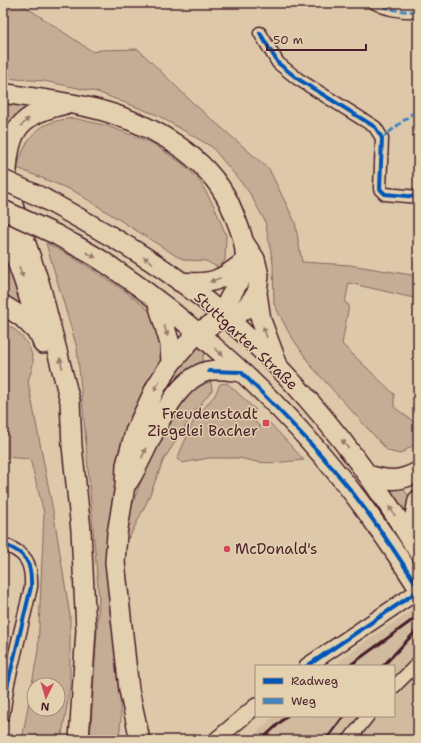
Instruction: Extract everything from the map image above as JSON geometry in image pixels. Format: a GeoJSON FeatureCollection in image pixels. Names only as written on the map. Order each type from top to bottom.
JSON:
{"type":"FeatureCollection","features":[{"type":"Feature","properties":{"kind":"main road"},"geometry":{"type":"LineString","coordinates":[[3,94],[65,104],[112,114],[144,127],[189,154],[215,178],[228,200],[243,241],[255,259],[259,275],[257,293],[261,320],[279,368]]}},
{"type":"Feature","properties":{"kind":"main road"},"geometry":{"type":"LineString","coordinates":[[65,104],[43,109],[33,115],[13,134],[8,153],[4,180],[40,285],[61,360],[70,401],[72,446],[81,530],[86,630],[79,740]]}},
{"type":"Feature","properties":{"kind":"main road","name":"Stuttgarter Straße"},"geometry":{"type":"LineString","coordinates":[[4,180],[43,198],[120,241],[180,282],[224,317],[279,368],[307,397],[368,475],[416,547]]}},
{"type":"Feature","properties":{"kind":"main road","name":"Stuttgarter Straße"},"geometry":{"type":"LineString","coordinates":[[3,210],[57,235],[106,263],[157,300],[241,372],[296,427],[344,482],[378,527],[418,587]]}},
{"type":"Feature","properties":{"kind":"main road"},"geometry":{"type":"LineString","coordinates":[[3,222],[41,335],[58,404],[72,446]]}},
{"type":"Feature","properties":{"kind":"main road"},"geometry":{"type":"LineString","coordinates":[[224,317],[224,308],[241,277],[245,261],[243,241]]}},
{"type":"Feature","properties":{"kind":"main road"},"geometry":{"type":"LineString","coordinates":[[180,282],[201,284],[216,281],[245,261]]}},
{"type":"Feature","properties":{"kind":"main road"},"geometry":{"type":"LineString","coordinates":[[140,740],[129,690],[115,562],[117,534],[125,486],[126,465],[135,432],[156,387],[171,363],[197,333],[224,317],[234,316],[243,311],[257,293]]}},
{"type":"Feature","properties":{"kind":"main road"},"geometry":{"type":"LineString","coordinates":[[157,300],[170,344],[171,363]]}},
{"type":"Feature","properties":{"kind":"main road"},"geometry":{"type":"LineString","coordinates":[[3,305],[22,317],[41,335]]}},
{"type":"Feature","properties":{"kind":"main road"},"geometry":{"type":"LineString","coordinates":[[125,486],[139,466],[151,436],[187,381],[209,371],[241,372]]}},
{"type":"Feature","properties":{"kind":"main road"},"geometry":{"type":"LineString","coordinates":[[368,475],[386,481],[402,479],[418,472]]}},
{"type":"Feature","properties":{"kind":"main road"},"geometry":{"type":"LineString","coordinates":[[416,547],[414,521],[418,500]]}},
{"type":"Feature","properties":{"kind":"main road"},"geometry":{"type":"LineString","coordinates":[[135,715],[155,740]]}},
{"type":"Feature","properties":{"kind":"street"},"geometry":{"type":"LineString","coordinates":[[375,3],[384,8],[408,12],[418,11]]}},
{"type":"Feature","properties":{"kind":"street"},"geometry":{"type":"LineString","coordinates":[[260,33],[278,63],[298,79],[375,127],[382,138],[380,189],[385,194],[418,197]]}},
{"type":"Feature","properties":{"kind":"street"},"geometry":{"type":"LineString","coordinates":[[3,544],[18,550],[28,560],[32,575],[31,587],[8,683],[3,715]]}},
{"type":"Feature","properties":{"kind":"street"},"geometry":{"type":"LineString","coordinates":[[309,665],[418,591]]}},
{"type":"Feature","properties":{"kind":"street"},"geometry":{"type":"LineString","coordinates":[[395,686],[418,663]]}},
{"type":"Feature","properties":{"kind":"street"},"geometry":{"type":"LineString","coordinates":[[216,740],[255,707]]}},
{"type":"Feature","properties":{"kind":"street"},"geometry":{"type":"LineString","coordinates":[[349,740],[367,717]]}},
{"type":"Feature","properties":{"kind":"shaded area"},"geometry":{"type":"Polygon","coordinates":[[[3,3],[20,3],[93,52],[100,50],[138,49],[193,103],[269,169],[295,222],[302,262],[350,265],[418,276],[418,299],[349,283],[345,303],[349,305],[342,344],[394,394],[394,407],[418,425],[418,442],[400,454],[388,451],[312,367],[289,333],[274,304],[273,263],[265,221],[249,192],[212,147],[157,115],[97,92],[44,81],[3,78],[3,3]]]}},
{"type":"Feature","properties":{"kind":"shaded area"},"geometry":{"type":"Polygon","coordinates":[[[3,100],[33,105],[3,141],[3,100]]]}},
{"type":"Feature","properties":{"kind":"shaded area"},"geometry":{"type":"Polygon","coordinates":[[[73,118],[108,126],[152,143],[183,164],[199,180],[214,206],[226,235],[225,260],[219,268],[206,261],[186,260],[178,257],[74,191],[17,168],[25,146],[36,132],[51,123],[73,118]]]}},
{"type":"Feature","properties":{"kind":"shaded area"},"geometry":{"type":"Polygon","coordinates":[[[46,243],[57,248],[106,278],[138,301],[159,323],[167,349],[130,430],[118,651],[121,718],[119,740],[90,740],[99,599],[84,420],[77,348],[46,243]]]}},
{"type":"Feature","properties":{"kind":"shaded area"},"geometry":{"type":"Polygon","coordinates":[[[4,248],[25,308],[3,296],[4,248]]]}},
{"type":"Feature","properties":{"kind":"shaded area"},"geometry":{"type":"Polygon","coordinates":[[[3,323],[14,329],[22,337],[29,347],[33,359],[28,381],[54,516],[70,616],[70,689],[66,712],[66,677],[33,677],[38,650],[44,513],[30,459],[3,457],[3,323]]]}},
{"type":"Feature","properties":{"kind":"shaded area"},"geometry":{"type":"Polygon","coordinates":[[[194,343],[208,350],[203,356],[203,364],[134,451],[152,406],[194,343]]]}},
{"type":"Feature","properties":{"kind":"shaded area"},"geometry":{"type":"Polygon","coordinates":[[[208,379],[211,383],[212,390],[196,410],[164,459],[147,502],[129,538],[124,537],[127,519],[147,465],[184,392],[208,379]]]}},
{"type":"Feature","properties":{"kind":"shaded area"},"geometry":{"type":"Polygon","coordinates":[[[227,383],[256,410],[250,416],[260,427],[268,421],[304,460],[273,463],[257,462],[239,458],[209,458],[182,463],[177,459],[194,420],[215,395],[220,384],[227,383]]]}},
{"type":"Feature","properties":{"kind":"shaded area"},"geometry":{"type":"Polygon","coordinates":[[[403,488],[412,501],[408,519],[389,489],[403,488]]]}},
{"type":"Feature","properties":{"kind":"shaded area"},"geometry":{"type":"Polygon","coordinates":[[[418,607],[418,740],[249,740],[273,717],[395,717],[395,665],[335,665],[366,641],[418,607]]]}},
{"type":"Feature","properties":{"kind":"shaded area"},"geometry":{"type":"Polygon","coordinates":[[[26,717],[65,717],[61,740],[22,740],[26,717]]]}},
{"type":"Feature","properties":{"kind":"railway"},"geometry":{"type":"LineString","coordinates":[[350,665],[418,616]]}},
{"type":"Feature","properties":{"kind":"railway"},"geometry":{"type":"LineString","coordinates":[[384,665],[418,629]]}},
{"type":"Feature","properties":{"kind":"railway"},"geometry":{"type":"LineString","coordinates":[[261,740],[286,717]]}},
{"type":"Feature","properties":{"kind":"railway"},"geometry":{"type":"LineString","coordinates":[[326,740],[343,717]]}},
{"type":"Feature","properties":{"kind":"marked path"},"geometry":{"type":"LineString","coordinates":[[375,3],[396,10],[418,11]]}},
{"type":"Feature","properties":{"kind":"marked path"},"geometry":{"type":"LineString","coordinates":[[382,138],[418,109]]}},
{"type":"Feature","properties":{"kind":"cycle path"},"geometry":{"type":"LineString","coordinates":[[260,33],[278,63],[298,79],[375,127],[382,138],[380,189],[385,194],[418,197]]}},
{"type":"Feature","properties":{"kind":"cycle path"},"geometry":{"type":"LineString","coordinates":[[209,371],[241,372],[281,412],[319,453],[364,507],[418,587]]}},
{"type":"Feature","properties":{"kind":"cycle path"},"geometry":{"type":"LineString","coordinates":[[3,544],[11,547],[22,555],[29,565],[31,578],[31,587],[8,683],[3,715]]}},
{"type":"Feature","properties":{"kind":"cycle path"},"geometry":{"type":"LineString","coordinates":[[308,665],[418,591]]}},
{"type":"Feature","properties":{"kind":"place","name":"Freudenstadt Ziegelei Bacher"},"geometry":{"type":"Point","coordinates":[266,423]}},
{"type":"Feature","properties":{"kind":"place","name":"McDonald's"},"geometry":{"type":"Point","coordinates":[227,549]}}]}
